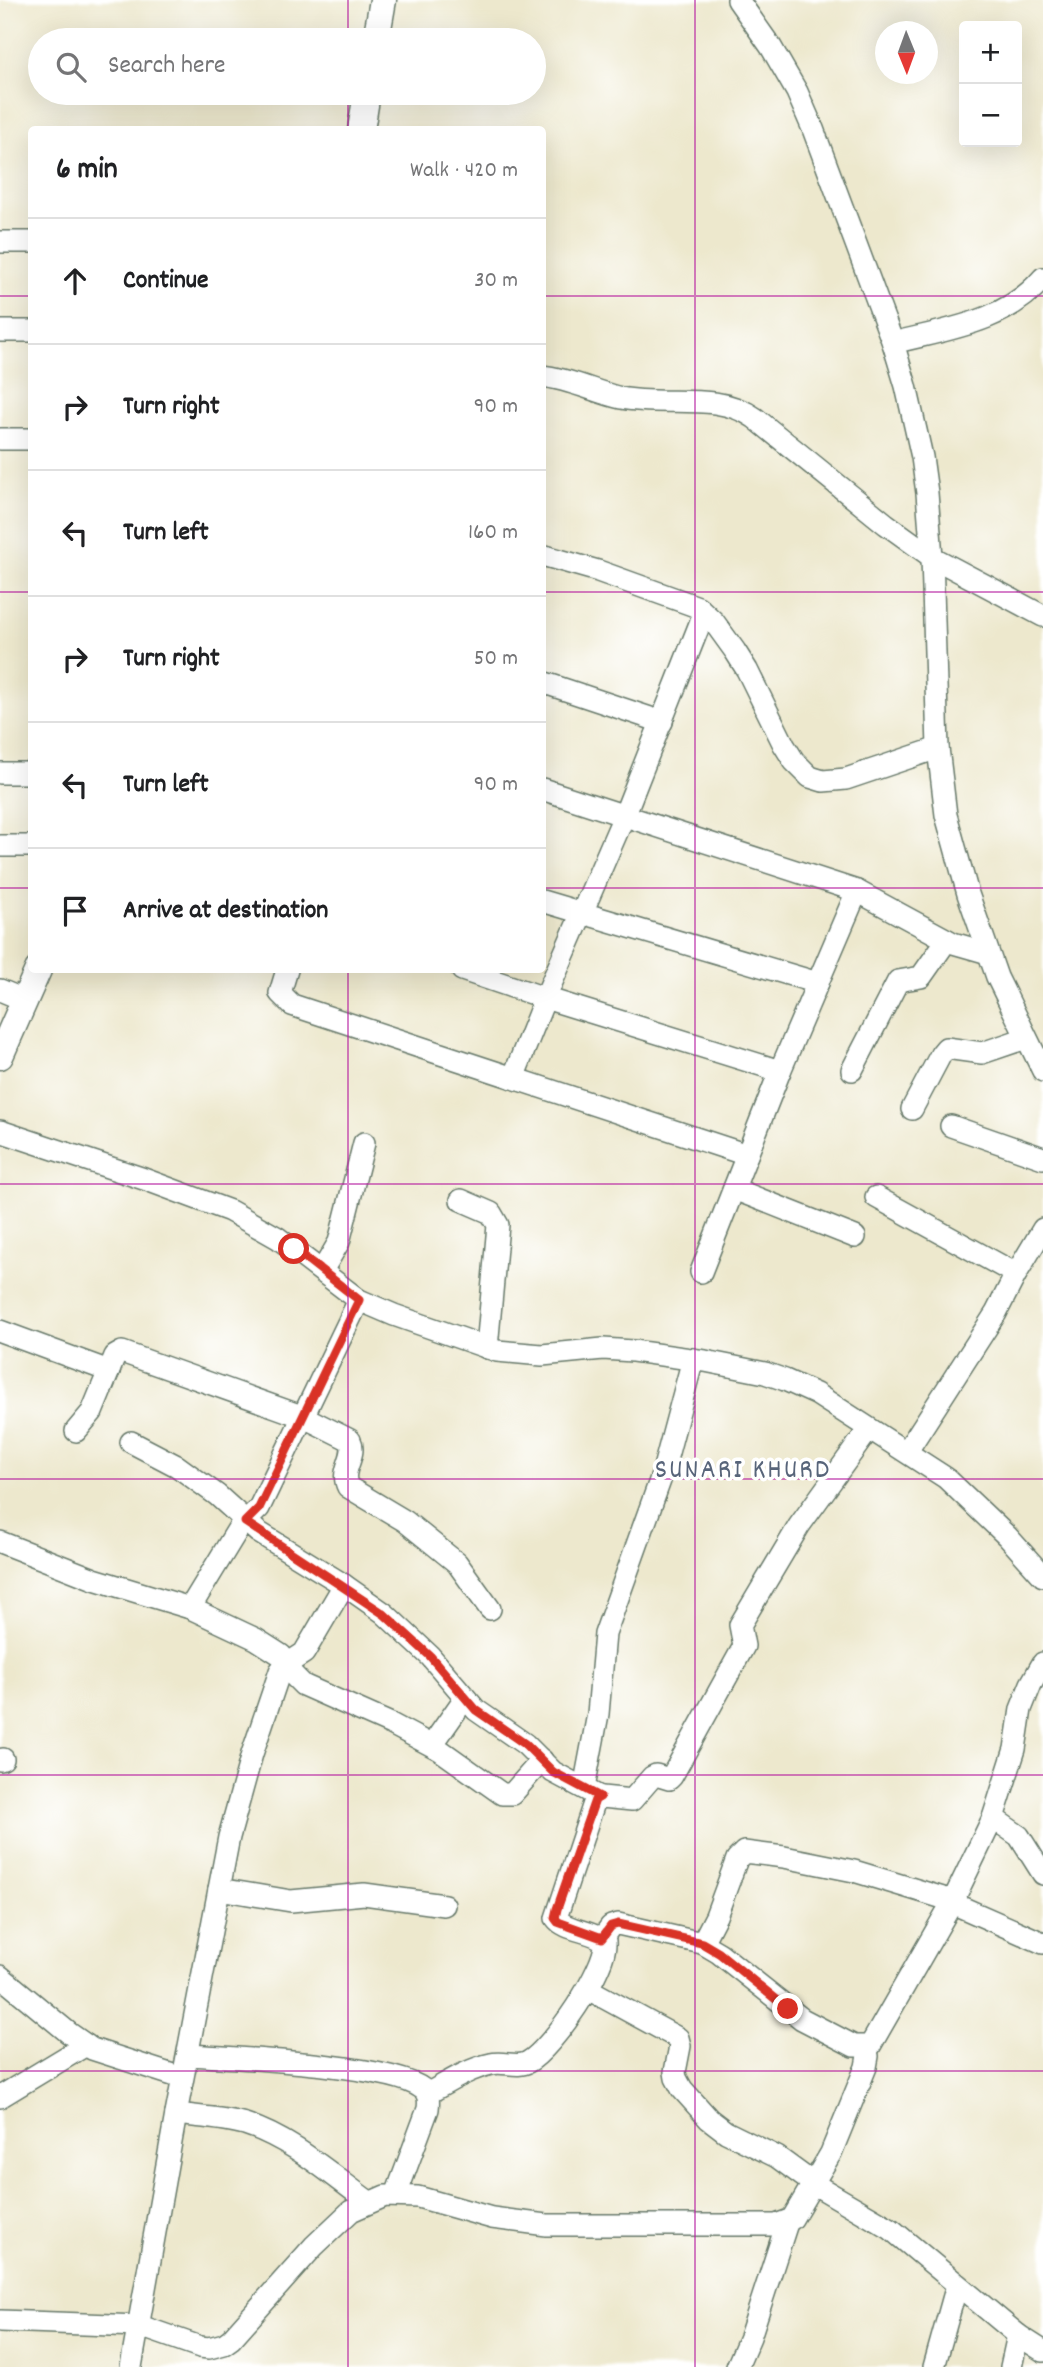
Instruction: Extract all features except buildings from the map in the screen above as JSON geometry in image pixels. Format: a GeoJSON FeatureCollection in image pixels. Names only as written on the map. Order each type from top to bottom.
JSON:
{"type":"FeatureCollection","features":[{"type":"Feature","properties":{"kind":"street"},"geometry":{"type":"LineString","coordinates":[[378,28],[383,0]]}},
{"type":"Feature","properties":{"kind":"street"},"geometry":{"type":"LineString","coordinates":[[738,0],[771,47],[802,104],[837,189],[906,386],[922,457],[932,557],[938,748],[948,824],[988,953],[1007,1002],[1043,1071]]}},
{"type":"Feature","properties":{"kind":"street"},"geometry":{"type":"LineString","coordinates":[[362,126],[365,105]]}},
{"type":"Feature","properties":{"kind":"street"},"geometry":{"type":"LineString","coordinates":[[0,242],[28,242]]}},
{"type":"Feature","properties":{"kind":"street"},"geometry":{"type":"LineString","coordinates":[[893,343],[983,321],[1029,294],[1043,278]]}},
{"type":"Feature","properties":{"kind":"street"},"geometry":{"type":"LineString","coordinates":[[0,331],[28,331]]}},
{"type":"Feature","properties":{"kind":"street"},"geometry":{"type":"LineString","coordinates":[[546,377],[621,398],[720,404],[741,409],[932,557],[995,593],[1043,616]]}},
{"type":"Feature","properties":{"kind":"street"},"geometry":{"type":"LineString","coordinates":[[0,439],[28,439]]}},
{"type":"Feature","properties":{"kind":"street"},"geometry":{"type":"LineString","coordinates":[[546,556],[598,570],[698,607],[714,622],[735,651],[784,745],[794,761],[810,777],[834,781],[846,779],[938,748]]}},
{"type":"Feature","properties":{"kind":"street"},"geometry":{"type":"LineString","coordinates":[[513,1078],[662,722],[701,621],[701,611]]}},
{"type":"Feature","properties":{"kind":"street"},"geometry":{"type":"LineString","coordinates":[[546,683],[662,722]]}},
{"type":"Feature","properties":{"kind":"street"},"geometry":{"type":"LineString","coordinates":[[0,773],[28,773]]}},
{"type":"Feature","properties":{"kind":"street"},"geometry":{"type":"LineString","coordinates":[[546,790],[857,891],[959,946],[988,953]]}},
{"type":"Feature","properties":{"kind":"street"},"geometry":{"type":"LineString","coordinates":[[0,846],[28,846]]}},
{"type":"Feature","properties":{"kind":"street"},"geometry":{"type":"LineString","coordinates":[[701,1272],[780,1072],[857,891]]}},
{"type":"Feature","properties":{"kind":"street"},"geometry":{"type":"LineString","coordinates":[[546,902],[818,983]]}},
{"type":"Feature","properties":{"kind":"street"},"geometry":{"type":"LineString","coordinates":[[852,1070],[898,981],[921,977],[947,940]]}},
{"type":"Feature","properties":{"kind":"street"},"geometry":{"type":"LineString","coordinates":[[0,1056],[12,995],[35,973]]}},
{"type":"Feature","properties":{"kind":"street"},"geometry":{"type":"LineString","coordinates":[[286,973],[280,993],[292,1005],[747,1155]]}},
{"type":"Feature","properties":{"kind":"street"},"geometry":{"type":"LineString","coordinates":[[471,973],[780,1072]]}},
{"type":"Feature","properties":{"kind":"street"},"geometry":{"type":"LineString","coordinates":[[912,1109],[946,1048],[982,1053],[1026,1038]]}},
{"type":"Feature","properties":{"kind":"street"},"geometry":{"type":"LineString","coordinates":[[951,1126],[1043,1158]]}},
{"type":"Feature","properties":{"kind":"street"},"geometry":{"type":"LineString","coordinates":[[0,1131],[230,1211],[278,1238],[359,1300],[487,1348],[505,1353],[542,1355],[603,1349],[626,1350],[693,1359],[765,1373],[785,1380],[816,1394],[946,1478],[1025,1554],[1043,1576]]}},
{"type":"Feature","properties":{"kind":"street"},"geometry":{"type":"LineString","coordinates":[[322,1271],[339,1242],[363,1143]]}},
{"type":"Feature","properties":{"kind":"street"},"geometry":{"type":"LineString","coordinates":[[734,1188],[855,1237]]}},
{"type":"Feature","properties":{"kind":"street"},"geometry":{"type":"LineString","coordinates":[[876,1197],[1016,1274]]}},
{"type":"Feature","properties":{"kind":"street"},"geometry":{"type":"LineString","coordinates":[[461,1200],[491,1213],[498,1225],[487,1348]]}},
{"type":"Feature","properties":{"kind":"street"},"geometry":{"type":"LineString","coordinates":[[906,1451],[996,1313],[1043,1229]]}},
{"type":"Feature","properties":{"kind":"street"},"geometry":{"type":"LineString","coordinates":[[190,1608],[238,1529],[259,1508],[359,1300]]}},
{"type":"Feature","properties":{"kind":"street"},"geometry":{"type":"LineString","coordinates":[[0,1331],[110,1371]]}},
{"type":"Feature","properties":{"kind":"street"},"geometry":{"type":"LineString","coordinates":[[76,1432],[93,1412],[118,1353],[127,1352],[304,1417],[345,1435],[350,1440],[353,1451],[345,1477],[348,1487],[405,1521],[449,1557],[490,1609]]}},
{"type":"Feature","properties":{"kind":"street"},"geometry":{"type":"LineString","coordinates":[[602,1938],[559,1923],[555,1918],[595,1800],[592,1793],[605,1634],[662,1475],[693,1359]]}},
{"type":"Feature","properties":{"kind":"street"},"geometry":{"type":"LineString","coordinates":[[131,1442],[189,1474],[245,1522],[285,1550],[344,1585],[408,1633],[476,1710],[525,1744],[553,1772],[592,1793],[632,1800],[653,1776],[669,1779],[672,1776],[744,1646],[740,1625],[799,1526],[869,1429]]}},
{"type":"Feature","properties":{"kind":"street"},"geometry":{"type":"LineString","coordinates":[[0,1542],[94,1579],[190,1608],[272,1647],[281,1655],[295,1679],[307,1688],[432,1745],[502,1794],[509,1795],[542,1759]]}},
{"type":"Feature","properties":{"kind":"street"},"geometry":{"type":"LineString","coordinates":[[131,2367],[182,2078],[229,1837],[252,1754],[278,1676],[287,1664],[304,1653],[344,1585]]}},
{"type":"Feature","properties":{"kind":"street"},"geometry":{"type":"LineString","coordinates":[[602,1938],[611,1926],[618,1924],[702,1943],[719,1953],[802,2019],[854,2046],[865,2047],[873,2042],[952,1902],[993,1818],[1015,1749],[1021,1709],[1043,1662]]}},
{"type":"Feature","properties":{"kind":"street"},"geometry":{"type":"LineString","coordinates":[[432,1745],[465,1698]]}},
{"type":"Feature","properties":{"kind":"street"},"geometry":{"type":"LineString","coordinates":[[993,1818],[1019,1836],[1043,1874]]}},
{"type":"Feature","properties":{"kind":"street"},"geometry":{"type":"LineString","coordinates":[[702,1943],[716,1916],[737,1859],[744,1852],[854,1871],[952,1902],[1043,1943]]}},
{"type":"Feature","properties":{"kind":"street"},"geometry":{"type":"LineString","coordinates":[[219,1889],[291,1901],[364,1895],[444,1905]]}},
{"type":"Feature","properties":{"kind":"street"},"geometry":{"type":"LineString","coordinates":[[427,2094],[487,2064],[522,2064],[544,2049],[597,1973],[606,1950],[602,1938]]}},
{"type":"Feature","properties":{"kind":"street"},"geometry":{"type":"LineString","coordinates":[[0,1976],[86,2045],[112,2057],[182,2078]]}},
{"type":"Feature","properties":{"kind":"street"},"geometry":{"type":"LineString","coordinates":[[588,1989],[678,2038],[680,2046],[676,2078],[703,2113],[722,2129],[777,2157],[814,2184],[891,2229],[1018,2334],[1043,2351]]}},
{"type":"Feature","properties":{"kind":"street"},"geometry":{"type":"LineString","coordinates":[[0,2097],[86,2045]]}},
{"type":"Feature","properties":{"kind":"street"},"geometry":{"type":"LineString","coordinates":[[0,2321],[140,2326],[200,2347],[216,2347],[231,2339],[314,2246],[351,2211],[378,2198],[396,2195],[418,2197],[492,2218],[547,2225],[787,2223],[814,2184],[831,2152],[866,2067],[868,2056],[865,2047]]}},
{"type":"Feature","properties":{"kind":"street"},"geometry":{"type":"LineString","coordinates":[[188,2055],[348,2069],[412,2083],[427,2094],[428,2109],[396,2195]]}},
{"type":"Feature","properties":{"kind":"street"},"geometry":{"type":"LineString","coordinates":[[176,2114],[236,2122],[259,2129],[294,2147],[369,2202]]}},
{"type":"Feature","properties":{"kind":"street"},"geometry":{"type":"LineString","coordinates":[[737,2367],[754,2326],[787,2223]]}},
{"type":"Feature","properties":{"kind":"street"},"geometry":{"type":"LineString","coordinates":[[934,2367],[957,2285]]}},
{"type":"Feature","properties":{"kind":"street"},"geometry":{"type":"LineString","coordinates":[[1011,2367],[1018,2334]]}},
{"type":"Feature","properties":{"kind":"district","name":"SUNARI KHURD"},"geometry":{"type":"Point","coordinates":[743,1472]}},
{"type":"Feature","properties":{"kind":"route"},"geometry":{"type":"LineString","coordinates":[[294,1249],[359,1300],[259,1508],[245,1522],[285,1550],[344,1585],[384,1614],[408,1633],[476,1710],[525,1744],[540,1757],[548,1769],[600,1797],[595,1800],[557,1909],[555,1918],[558,1922],[602,1938],[611,1926],[618,1924],[702,1943],[719,1953],[788,2009]]}}]}
